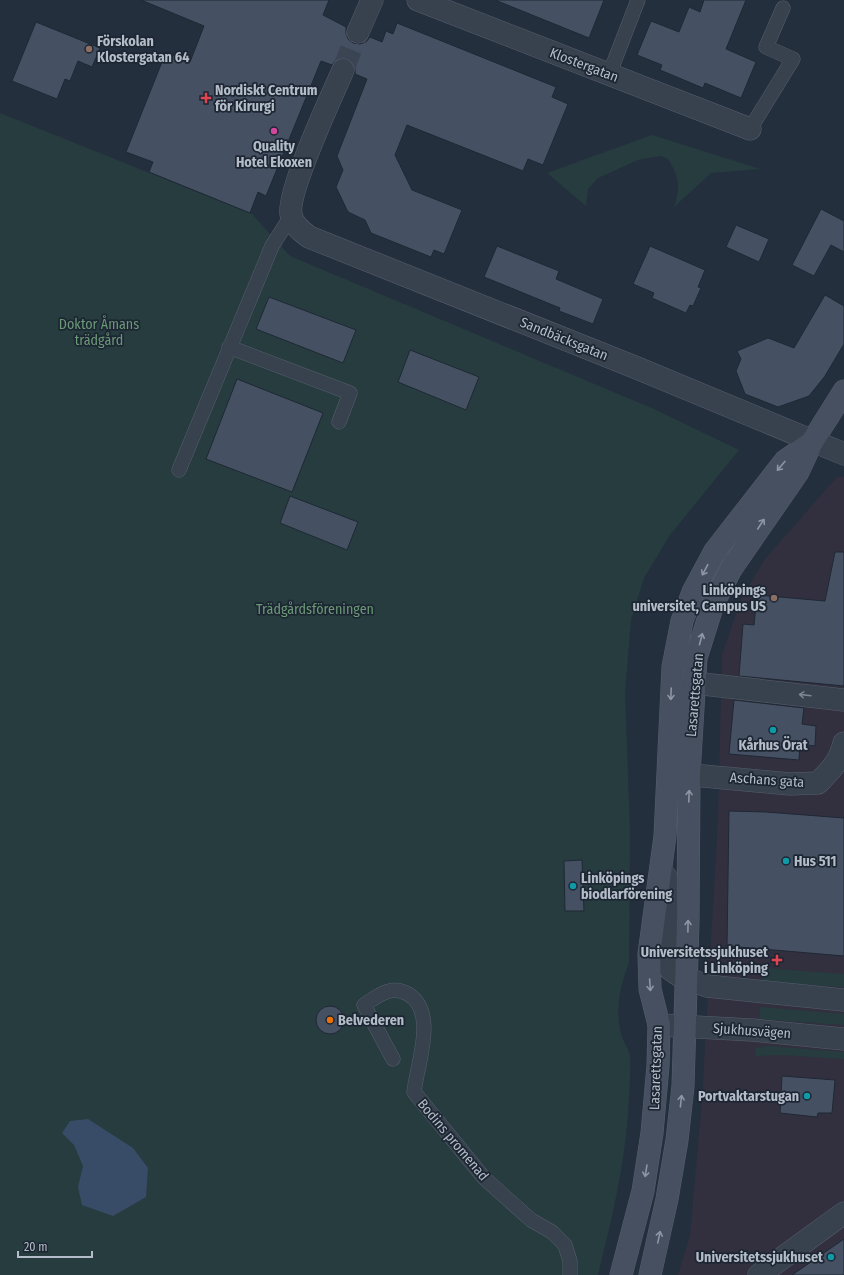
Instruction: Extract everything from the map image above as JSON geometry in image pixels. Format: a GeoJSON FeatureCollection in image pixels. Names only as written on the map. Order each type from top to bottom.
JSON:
{"type":"FeatureCollection","features":[{"type":"Feature","properties":{"kind":"main road","name":"Lasarettsgatan"},"geometry":{"type":"LineString","coordinates":[[650,1275],[667,1199],[677,1140],[683,1086],[687,979],[689,774],[696,658],[713,604],[731,569],[798,472],[812,442],[844,391]]}},
{"type":"Feature","properties":{"kind":"main road","name":"Lasarettsgatan"},"geometry":{"type":"LineString","coordinates":[[621,1275],[643,1191],[652,1133],[658,1066],[659,1025],[650,989],[649,954],[665,836],[673,667],[682,621],[693,592],[715,551],[785,461],[812,442]]}},
{"type":"Feature","properties":{"kind":"street"},"geometry":{"type":"LineString","coordinates":[[358,32],[372,0]]}},
{"type":"Feature","properties":{"kind":"street","name":"Klostergatan"},"geometry":{"type":"LineString","coordinates":[[418,0],[750,129]]}},
{"type":"Feature","properties":{"kind":"street"},"geometry":{"type":"LineString","coordinates":[[291,216],[290,205],[294,189],[343,70]]}},
{"type":"Feature","properties":{"kind":"street","name":"Sandbäcksgatan"},"geometry":{"type":"LineString","coordinates":[[291,216],[297,228],[309,237],[637,368],[844,454]]}},
{"type":"Feature","properties":{"kind":"street"},"geometry":{"type":"LineString","coordinates":[[694,682],[844,700]]}},
{"type":"Feature","properties":{"kind":"street","name":"Aschans gata"},"geometry":{"type":"LineString","coordinates":[[668,772],[790,784],[818,783],[832,769],[841,756],[844,743]]}},
{"type":"Feature","properties":{"kind":"street","name":"Lasarettsgatan"},"geometry":{"type":"LineString","coordinates":[[665,836],[668,962],[670,969],[687,979]]}},
{"type":"Feature","properties":{"kind":"street"},"geometry":{"type":"LineString","coordinates":[[687,979],[707,986],[844,1000]]}},
{"type":"Feature","properties":{"kind":"street","name":"Sjukhusvägen"},"geometry":{"type":"LineString","coordinates":[[659,1025],[844,1038]]}},
{"type":"Feature","properties":{"kind":"street"},"geometry":{"type":"LineString","coordinates":[[759,1275],[844,1213]]}},
{"type":"Feature","properties":{"kind":"lane"},"geometry":{"type":"LineString","coordinates":[[609,75],[638,0]]}},
{"type":"Feature","properties":{"kind":"lane"},"geometry":{"type":"LineString","coordinates":[[750,129],[793,59],[766,47],[783,8]]}},
{"type":"Feature","properties":{"kind":"lane"},"geometry":{"type":"LineString","coordinates":[[179,470],[272,246],[291,216]]}},
{"type":"Feature","properties":{"kind":"lane"},"geometry":{"type":"LineString","coordinates":[[229,347],[350,393],[339,422]]}},
{"type":"Feature","properties":{"kind":"lane","name":"Bodins promenad"},"geometry":{"type":"LineString","coordinates":[[394,1059],[364,1005],[389,990],[404,992],[413,997],[420,1004],[424,1012],[422,1046],[414,1092],[484,1178],[510,1203],[531,1220],[552,1232],[565,1245],[570,1261],[570,1275]]}},
{"type":"Feature","properties":{"kind":"shaded area","name":"Universitetssjukhuset i Linköping"},"geometry":{"type":"Polygon","coordinates":[[[837,477],[844,477],[844,1275],[678,1275],[690,1235],[702,1100],[718,820],[722,655],[741,599],[765,559],[837,477]]]}},
{"type":"Feature","properties":{"kind":"green space","name":"Trädgårdsföreningen"},"geometry":{"type":"Polygon","coordinates":[[[0,113],[252,214],[290,256],[654,409],[739,450],[670,535],[644,578],[631,620],[625,693],[630,832],[629,963],[623,981],[618,1009],[618,1018],[622,1037],[630,1056],[630,1085],[626,1135],[620,1175],[598,1275],[0,1275],[0,113]]]}},
{"type":"Feature","properties":{"kind":"green space"},"geometry":{"type":"Polygon","coordinates":[[[652,135],[760,169],[711,173],[674,207],[678,193],[678,181],[667,158],[660,156],[638,160],[598,178],[588,189],[586,206],[547,173],[652,135]]]}},
{"type":"Feature","properties":{"kind":"green space"},"geometry":{"type":"Polygon","coordinates":[[[763,968],[844,974],[844,987],[762,982],[763,968]]]}},
{"type":"Feature","properties":{"kind":"green space"},"geometry":{"type":"Polygon","coordinates":[[[760,1007],[844,1014],[844,1025],[759,1019],[760,1007]]]}},
{"type":"Feature","properties":{"kind":"green space"},"geometry":{"type":"Polygon","coordinates":[[[769,1046],[844,1052],[844,1059],[780,1055],[755,1056],[756,1048],[769,1046]]]}},
{"type":"Feature","properties":{"kind":"water"},"geometry":{"type":"Polygon","coordinates":[[[88,1119],[133,1148],[148,1168],[146,1197],[113,1216],[82,1205],[78,1187],[83,1166],[74,1145],[62,1133],[70,1121],[88,1119]]]}},
{"type":"Feature","properties":{"kind":"building"},"geometry":{"type":"Polygon","coordinates":[[[141,0],[329,0],[323,15],[346,27],[348,39],[353,43],[360,44],[366,42],[370,37],[382,42],[386,31],[393,34],[397,23],[556,87],[552,97],[568,104],[543,165],[528,159],[523,171],[407,125],[395,155],[412,190],[462,210],[444,254],[434,250],[431,257],[371,233],[365,220],[348,212],[336,187],[343,170],[337,156],[367,79],[355,74],[353,63],[348,58],[336,60],[332,65],[321,61],[266,196],[258,192],[250,213],[149,172],[153,162],[126,152],[166,52],[190,62],[204,26],[141,0]]]}},
{"type":"Feature","properties":{"kind":"building"},"geometry":{"type":"Polygon","coordinates":[[[495,0],[604,0],[589,38],[495,0]]]}},
{"type":"Feature","properties":{"kind":"building"},"geometry":{"type":"Polygon","coordinates":[[[704,0],[746,0],[726,49],[756,62],[741,98],[705,83],[703,88],[660,70],[662,65],[637,55],[651,21],[679,32],[689,7],[700,12],[704,0]]]}},
{"type":"Feature","properties":{"kind":"building"},"geometry":{"type":"Polygon","coordinates":[[[36,22],[100,48],[92,67],[78,61],[70,81],[65,79],[57,99],[12,81],[36,22]]]}},
{"type":"Feature","properties":{"kind":"building"},"geometry":{"type":"Polygon","coordinates":[[[821,209],[844,221],[844,252],[831,245],[814,276],[792,265],[821,209]]]}},
{"type":"Feature","properties":{"kind":"building"},"geometry":{"type":"Polygon","coordinates":[[[736,225],[769,239],[759,262],[726,247],[736,225]]]}},
{"type":"Feature","properties":{"kind":"building"},"geometry":{"type":"Polygon","coordinates":[[[497,246],[559,271],[556,279],[603,299],[593,324],[559,311],[560,308],[484,277],[497,246]]]}},
{"type":"Feature","properties":{"kind":"building"},"geometry":{"type":"Polygon","coordinates":[[[650,246],[705,270],[698,287],[701,288],[693,306],[690,305],[686,313],[652,298],[654,293],[633,284],[650,246]]]}},
{"type":"Feature","properties":{"kind":"building"},"geometry":{"type":"Polygon","coordinates":[[[825,295],[844,306],[844,344],[825,376],[809,396],[778,407],[745,394],[736,371],[741,359],[737,351],[768,338],[794,348],[825,295]]]}},
{"type":"Feature","properties":{"kind":"building"},"geometry":{"type":"Polygon","coordinates":[[[269,297],[356,330],[343,363],[256,329],[269,297]]]}},
{"type":"Feature","properties":{"kind":"building"},"geometry":{"type":"Polygon","coordinates":[[[410,350],[479,377],[466,410],[398,382],[410,350]]]}},
{"type":"Feature","properties":{"kind":"building"},"geometry":{"type":"Polygon","coordinates":[[[237,379],[323,413],[292,492],[206,459],[237,379]]]}},
{"type":"Feature","properties":{"kind":"building"},"geometry":{"type":"Polygon","coordinates":[[[290,496],[358,522],[347,550],[280,523],[290,496]]]}},
{"type":"Feature","properties":{"kind":"building","name":"Linköpings universitet, Campus US"},"geometry":{"type":"Polygon","coordinates":[[[835,552],[844,552],[844,686],[739,676],[743,624],[754,625],[757,595],[825,601],[835,552]]]}},
{"type":"Feature","properties":{"kind":"building","name":"Kårhus Örat"},"geometry":{"type":"Polygon","coordinates":[[[734,700],[804,708],[802,724],[816,726],[815,746],[800,744],[799,760],[729,754],[734,700]]]}},
{"type":"Feature","properties":{"kind":"building","name":"Hus 511"},"geometry":{"type":"Polygon","coordinates":[[[729,811],[766,812],[844,818],[844,956],[727,946],[729,811]]]}},
{"type":"Feature","properties":{"kind":"building","name":"Linköpings biodlarförening"},"geometry":{"type":"Polygon","coordinates":[[[582,860],[584,911],[565,911],[564,861],[582,860]]]}},
{"type":"Feature","properties":{"kind":"building","name":"Belvederen"},"geometry":{"type":"Polygon","coordinates":[[[330,1006],[340,1010],[344,1020],[340,1030],[330,1034],[320,1030],[316,1020],[320,1010],[330,1006]]]}},
{"type":"Feature","properties":{"kind":"building","name":"Portvaktarstugan"},"geometry":{"type":"Polygon","coordinates":[[[782,1076],[835,1080],[832,1113],[818,1113],[817,1117],[780,1113],[782,1076]]]}},
{"type":"Feature","properties":{"kind":"building","name":"Universitetssjukhuset"},"geometry":{"type":"Polygon","coordinates":[[[844,1239],[844,1275],[792,1275],[844,1239]]]}},
{"type":"Feature","properties":{"kind":"tunnel"},"geometry":{"type":"LineString","coordinates":[[343,70],[358,32]]}},
{"type":"Feature","properties":{"kind":"place","name":"Förskolan Klostergatan 64"},"geometry":{"type":"Point","coordinates":[89,49]}},
{"type":"Feature","properties":{"kind":"place","name":"Nordiskt Centrum för Kirurgi"},"geometry":{"type":"Point","coordinates":[206,98]}},
{"type":"Feature","properties":{"kind":"place","name":"Quality Hotel Ekoxen"},"geometry":{"type":"Point","coordinates":[274,131]}},
{"type":"Feature","properties":{"kind":"place","name":"Linköpings universitet, Campus US"},"geometry":{"type":"Point","coordinates":[774,598]}},
{"type":"Feature","properties":{"kind":"place","name":"Kårhus Örat"},"geometry":{"type":"Point","coordinates":[773,730]}},
{"type":"Feature","properties":{"kind":"place","name":"Hus 511"},"geometry":{"type":"Point","coordinates":[786,861]}},
{"type":"Feature","properties":{"kind":"place","name":"Linköpings biodlarförening"},"geometry":{"type":"Point","coordinates":[573,886]}},
{"type":"Feature","properties":{"kind":"place","name":"Universitetssjukhuset i Linköping"},"geometry":{"type":"Point","coordinates":[777,960]}},
{"type":"Feature","properties":{"kind":"place","name":"Belvederen"},"geometry":{"type":"Point","coordinates":[330,1020]}},
{"type":"Feature","properties":{"kind":"place","name":"Portvaktarstugan"},"geometry":{"type":"Point","coordinates":[807,1096]}},
{"type":"Feature","properties":{"kind":"place","name":"Universitetssjukhuset"},"geometry":{"type":"Point","coordinates":[831,1257]}},
{"type":"Feature","properties":{"kind":"park label","name":"Doktor Åmans trädgård"},"geometry":{"type":"Point","coordinates":[99,332]}}]}
